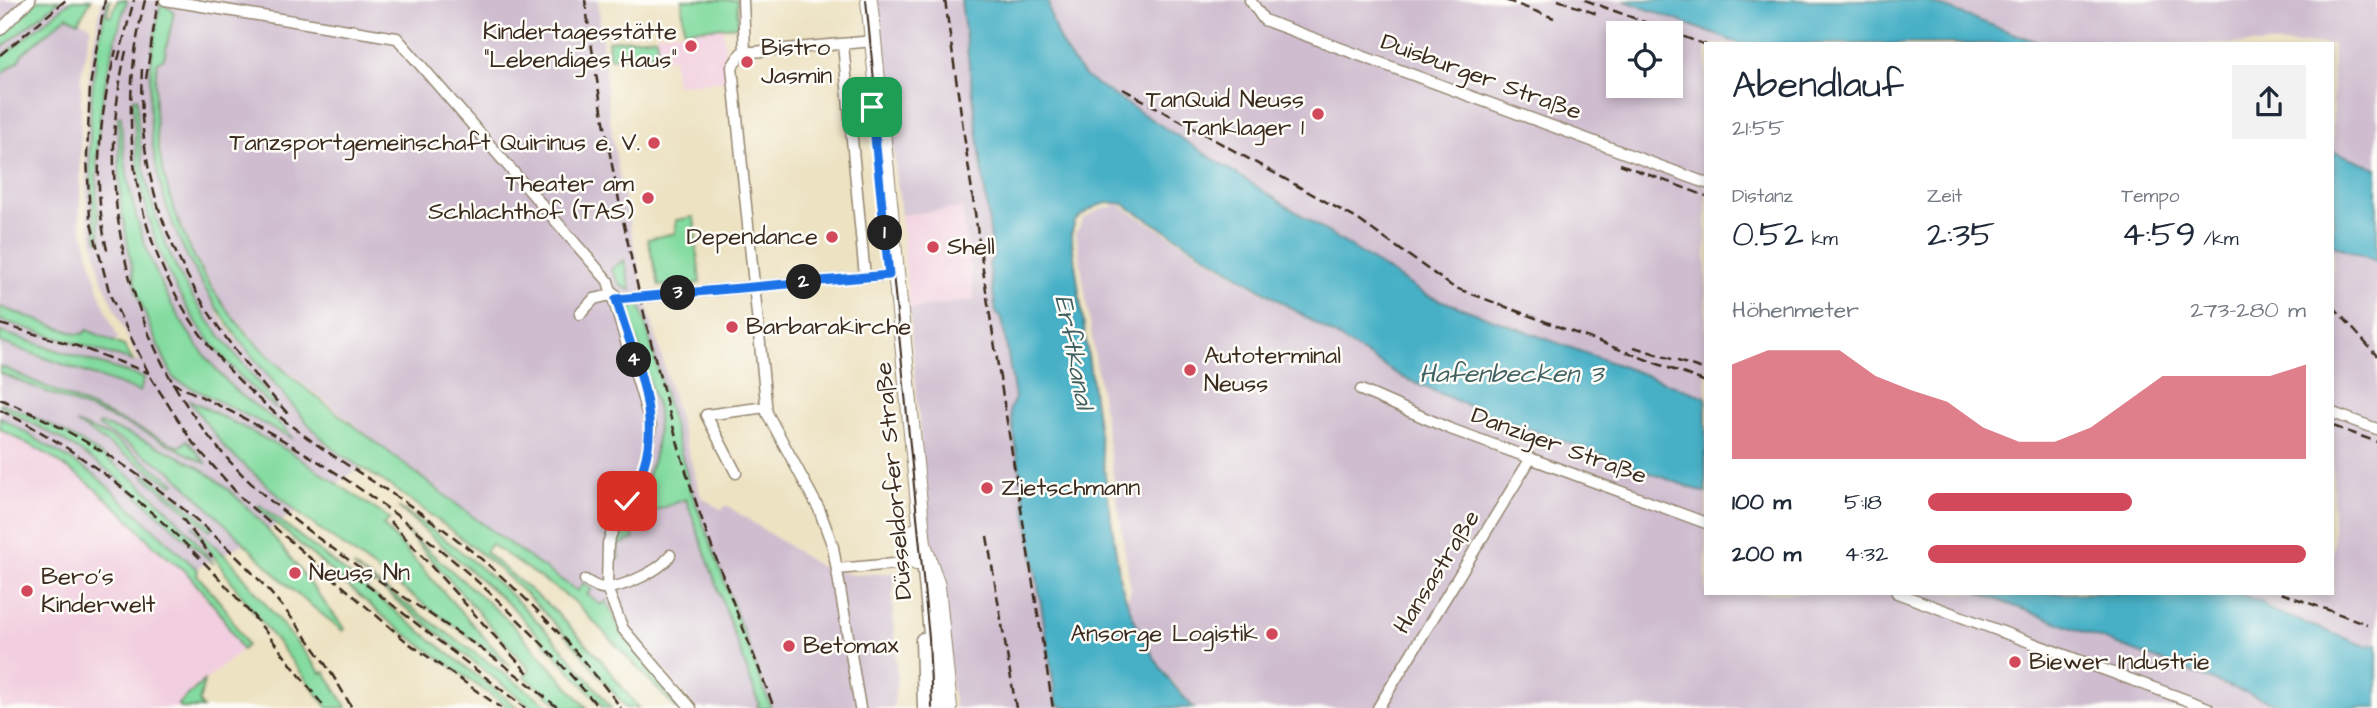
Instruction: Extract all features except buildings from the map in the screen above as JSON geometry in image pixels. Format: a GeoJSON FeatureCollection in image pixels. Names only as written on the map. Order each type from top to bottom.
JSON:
{"type":"FeatureCollection","features":[{"type":"Feature","properties":{"kind":"main road","name":"Düsseldorfer Straße"},"geometry":{"type":"LineString","coordinates":[[861,0],[869,41],[923,544],[937,707]]}},
{"type":"Feature","properties":{"kind":"main road","name":"Düsseldorfer Straße"},"geometry":{"type":"LineString","coordinates":[[869,0],[869,41]]}},
{"type":"Feature","properties":{"kind":"main road","name":"Düsseldorfer Straße"},"geometry":{"type":"LineString","coordinates":[[893,274],[916,562],[937,707]]}},
{"type":"Feature","properties":{"kind":"main road"},"geometry":{"type":"LineString","coordinates":[[923,544],[937,586],[947,690],[937,707]]}},
{"type":"Feature","properties":{"kind":"street"},"geometry":{"type":"LineString","coordinates":[[0,30],[30,0]]}},
{"type":"Feature","properties":{"kind":"street"},"geometry":{"type":"LineString","coordinates":[[165,0],[397,38],[605,276],[616,296],[649,409],[651,441],[644,471],[610,536],[606,557],[607,588],[623,629],[691,708]]}},
{"type":"Feature","properties":{"kind":"street"},"geometry":{"type":"LineString","coordinates":[[743,0],[746,53]]}},
{"type":"Feature","properties":{"kind":"street","name":"Duisburger Straße"},"geometry":{"type":"LineString","coordinates":[[1250,0],[1265,20],[1704,182]]}},
{"type":"Feature","properties":{"kind":"street"},"geometry":{"type":"LineString","coordinates":[[860,708],[828,529],[770,422],[765,407],[732,66],[738,55],[746,53],[869,41]]}},
{"type":"Feature","properties":{"kind":"street"},"geometry":{"type":"LineString","coordinates":[[843,44],[865,277]]}},
{"type":"Feature","properties":{"kind":"street"},"geometry":{"type":"LineString","coordinates":[[580,314],[594,299],[616,296],[893,274]]}},
{"type":"Feature","properties":{"kind":"street","name":"Danziger Straße"},"geometry":{"type":"LineString","coordinates":[[1361,390],[1448,428],[1704,522]]}},
{"type":"Feature","properties":{"kind":"street"},"geometry":{"type":"LineString","coordinates":[[736,473],[706,415],[765,407]]}},
{"type":"Feature","properties":{"kind":"street"},"geometry":{"type":"LineString","coordinates":[[2334,413],[2377,429]]}},
{"type":"Feature","properties":{"kind":"street","name":"Hansastraße"},"geometry":{"type":"LineString","coordinates":[[1378,708],[1531,458]]}},
{"type":"Feature","properties":{"kind":"street"},"geometry":{"type":"LineString","coordinates":[[585,580],[607,588],[658,569],[670,555]]}},
{"type":"Feature","properties":{"kind":"street"},"geometry":{"type":"LineString","coordinates":[[837,569],[916,562]]}},
{"type":"Feature","properties":{"kind":"street"},"geometry":{"type":"LineString","coordinates":[[1902,595],[2208,708]]}},
{"type":"Feature","properties":{"kind":"shaded area"},"geometry":{"type":"Polygon","coordinates":[[[0,0],[38,0],[0,36],[0,0]]]}},
{"type":"Feature","properties":{"kind":"shaded area"},"geometry":{"type":"Polygon","coordinates":[[[60,0],[72,0],[0,58],[0,49],[60,0]]]}},
{"type":"Feature","properties":{"kind":"shaded area"},"geometry":{"type":"Polygon","coordinates":[[[102,0],[108,0],[96,58],[89,156],[92,206],[97,240],[101,241],[95,144],[110,56],[127,0],[598,0],[609,115],[619,175],[647,305],[701,497],[722,510],[726,505],[819,566],[852,575],[894,573],[897,576],[892,595],[897,676],[893,708],[696,708],[627,626],[618,610],[608,609],[604,600],[602,606],[499,539],[271,358],[225,307],[194,255],[173,205],[164,172],[155,113],[157,62],[174,12],[161,3],[155,29],[150,109],[158,174],[172,223],[220,317],[234,336],[330,446],[361,467],[267,531],[187,573],[86,481],[46,454],[0,429],[0,320],[139,363],[102,279],[87,212],[85,150],[90,62],[102,0]]]}},
{"type":"Feature","properties":{"kind":"shaded area"},"geometry":{"type":"Polygon","coordinates":[[[877,0],[961,0],[993,256],[989,264],[1002,318],[1015,398],[1010,409],[1057,704],[1068,708],[955,708],[929,535],[909,309],[975,300],[962,208],[901,215],[877,0]]]}},
{"type":"Feature","properties":{"kind":"shaded area"},"geometry":{"type":"Polygon","coordinates":[[[1048,0],[1623,0],[1679,21],[1606,21],[1606,98],[1683,98],[1683,23],[1735,42],[1704,42],[1704,396],[1426,295],[1087,78],[1061,46],[1052,24],[1048,0]]]}},
{"type":"Feature","properties":{"kind":"shaded area"},"geometry":{"type":"Polygon","coordinates":[[[1924,0],[2377,0],[2377,168],[2334,151],[2334,42],[2037,42],[1924,0]]]}},
{"type":"Feature","properties":{"kind":"shaded area"},"geometry":{"type":"Polygon","coordinates":[[[67,15],[91,26],[81,75],[80,221],[101,298],[118,338],[115,341],[87,330],[83,334],[77,334],[0,307],[0,74],[19,61],[22,54],[67,15]]]}},
{"type":"Feature","properties":{"kind":"shaded area","name":"Kindertagesstätte \"Lebendiges Haus\""},"geometry":{"type":"Polygon","coordinates":[[[723,28],[728,80],[676,85],[673,58],[659,59],[656,34],[723,28]]]}},
{"type":"Feature","properties":{"kind":"shaded area"},"geometry":{"type":"Polygon","coordinates":[[[1114,202],[1404,378],[1485,413],[1704,492],[1704,595],[1984,595],[2287,708],[1194,708],[1153,657],[1126,602],[1131,590],[1076,233],[1083,219],[1102,208],[1114,207],[1114,202]]]}},
{"type":"Feature","properties":{"kind":"shaded area"},"geometry":{"type":"Polygon","coordinates":[[[962,208],[975,300],[909,309],[901,215],[962,208]]]}},
{"type":"Feature","properties":{"kind":"shaded area"},"geometry":{"type":"Polygon","coordinates":[[[2334,245],[2377,261],[2377,644],[2367,646],[2268,609],[2262,602],[2243,595],[2334,595],[2334,245]]]}},
{"type":"Feature","properties":{"kind":"shaded area"},"geometry":{"type":"Polygon","coordinates":[[[0,429],[46,454],[86,481],[187,573],[220,613],[242,650],[178,703],[182,708],[0,708],[0,429]]]}},
{"type":"Feature","properties":{"kind":"green space"},"geometry":{"type":"Polygon","coordinates":[[[38,0],[60,0],[0,49],[0,36],[38,0]]]}},
{"type":"Feature","properties":{"kind":"green space"},"geometry":{"type":"Polygon","coordinates":[[[72,0],[91,0],[78,22],[67,16],[22,54],[19,61],[0,74],[0,58],[72,0]]]}},
{"type":"Feature","properties":{"kind":"green space"},"geometry":{"type":"Polygon","coordinates":[[[108,0],[107,15],[111,16],[118,0],[127,0],[110,60],[100,119],[96,180],[101,242],[97,240],[93,210],[90,120],[96,59],[108,0]]]}},
{"type":"Feature","properties":{"kind":"green space"},"geometry":{"type":"Polygon","coordinates":[[[682,0],[737,0],[738,26],[684,30],[682,0]]]}},
{"type":"Feature","properties":{"kind":"green space"},"geometry":{"type":"Polygon","coordinates":[[[161,3],[174,12],[164,58],[157,62],[157,135],[163,172],[187,243],[225,307],[263,351],[332,409],[529,557],[578,591],[583,583],[592,589],[587,594],[601,605],[606,601],[624,637],[686,708],[676,708],[574,601],[491,544],[485,552],[556,612],[602,661],[638,708],[626,708],[563,633],[512,580],[439,521],[322,439],[236,335],[207,293],[184,249],[166,204],[155,158],[150,109],[152,58],[161,3]]]}},
{"type":"Feature","properties":{"kind":"green space"},"geometry":{"type":"Polygon","coordinates":[[[656,37],[658,53],[609,58],[608,41],[656,37]]]}},
{"type":"Feature","properties":{"kind":"green space"},"geometry":{"type":"Polygon","coordinates":[[[137,98],[138,126],[147,182],[163,237],[174,263],[202,312],[266,392],[276,409],[241,377],[211,343],[187,308],[168,271],[153,232],[142,190],[133,99],[137,98]]]}},
{"type":"Feature","properties":{"kind":"green space"},"geometry":{"type":"Polygon","coordinates":[[[118,116],[121,116],[130,191],[139,227],[151,262],[167,295],[185,328],[232,387],[292,438],[174,379],[151,330],[136,289],[121,206],[118,116]]]}},
{"type":"Feature","properties":{"kind":"green space"},"geometry":{"type":"Polygon","coordinates":[[[694,217],[700,283],[659,286],[648,239],[675,233],[676,220],[694,217]]]}},
{"type":"Feature","properties":{"kind":"green space"},"geometry":{"type":"Polygon","coordinates":[[[624,260],[631,290],[621,286],[611,269],[624,260]]]}},
{"type":"Feature","properties":{"kind":"green space"},"geometry":{"type":"Polygon","coordinates":[[[634,304],[640,304],[692,493],[771,708],[757,708],[759,704],[686,499],[627,521],[634,539],[616,546],[620,558],[612,560],[619,532],[649,471],[658,431],[658,411],[629,312],[634,304]]]}},
{"type":"Feature","properties":{"kind":"green space"},"geometry":{"type":"Polygon","coordinates":[[[0,307],[77,334],[83,334],[87,330],[124,346],[133,361],[0,320],[0,307]]]}},
{"type":"Feature","properties":{"kind":"green space"},"geometry":{"type":"Polygon","coordinates":[[[0,332],[144,378],[140,392],[0,342],[0,332]]]}},
{"type":"Feature","properties":{"kind":"green space"},"geometry":{"type":"Polygon","coordinates":[[[0,366],[180,447],[187,440],[207,464],[145,432],[0,373],[0,366]]]}},
{"type":"Feature","properties":{"kind":"green space"},"geometry":{"type":"Polygon","coordinates":[[[188,399],[287,450],[390,519],[383,525],[511,667],[303,517],[226,449],[188,399]]]}},
{"type":"Feature","properties":{"kind":"green space"},"geometry":{"type":"Polygon","coordinates":[[[1,403],[63,432],[119,468],[169,512],[214,564],[112,473],[58,437],[0,406],[1,403]]]}},
{"type":"Feature","properties":{"kind":"green space"},"geometry":{"type":"Polygon","coordinates":[[[0,417],[95,475],[198,570],[197,575],[225,608],[247,645],[242,650],[220,613],[187,573],[154,546],[123,513],[86,481],[47,454],[0,429],[0,417]]]}},
{"type":"Feature","properties":{"kind":"green space"},"geometry":{"type":"Polygon","coordinates":[[[76,423],[110,437],[175,483],[172,485],[76,423]]]}},
{"type":"Feature","properties":{"kind":"green space"},"geometry":{"type":"Polygon","coordinates":[[[100,424],[167,450],[212,476],[255,515],[345,629],[343,631],[293,591],[171,471],[98,426],[100,424]]]}},
{"type":"Feature","properties":{"kind":"green space"},"geometry":{"type":"Polygon","coordinates":[[[146,474],[213,527],[210,530],[143,476],[146,474]]]}},
{"type":"Feature","properties":{"kind":"green space"},"geometry":{"type":"Polygon","coordinates":[[[260,505],[518,708],[509,708],[392,624],[257,507],[260,505]]]}},
{"type":"Feature","properties":{"kind":"green space"},"geometry":{"type":"Polygon","coordinates":[[[398,507],[458,549],[514,598],[564,651],[611,708],[604,708],[514,609],[398,507]]]}},
{"type":"Feature","properties":{"kind":"green space"},"geometry":{"type":"Polygon","coordinates":[[[192,525],[232,562],[321,673],[325,672],[347,708],[328,708],[238,591],[192,525]]]}},
{"type":"Feature","properties":{"kind":"green space"},"geometry":{"type":"Polygon","coordinates":[[[405,530],[511,623],[587,708],[564,708],[524,676],[530,670],[405,530]]]}},
{"type":"Feature","properties":{"kind":"green space"},"geometry":{"type":"Polygon","coordinates":[[[353,566],[552,708],[532,708],[353,566]]]}},
{"type":"Feature","properties":{"kind":"green space"},"geometry":{"type":"Polygon","coordinates":[[[204,681],[199,702],[203,708],[182,708],[178,704],[204,681]]]}},
{"type":"Feature","properties":{"kind":"water"},"geometry":{"type":"Polygon","coordinates":[[[961,0],[1048,0],[1061,42],[1072,61],[1087,78],[1426,295],[1704,396],[1704,492],[1485,413],[1404,378],[1123,204],[1103,204],[1075,221],[1071,235],[1120,581],[1149,649],[1169,680],[1194,708],[1068,708],[1057,705],[1010,409],[1015,398],[1002,318],[996,313],[989,264],[993,256],[961,0]]]}},
{"type":"Feature","properties":{"kind":"water"},"geometry":{"type":"Polygon","coordinates":[[[1623,0],[1924,0],[2037,42],[1735,42],[1623,0]]]}},
{"type":"Feature","properties":{"kind":"water"},"geometry":{"type":"Polygon","coordinates":[[[2334,151],[2377,168],[2377,261],[2334,245],[2334,151]]]}},
{"type":"Feature","properties":{"kind":"water"},"geometry":{"type":"Polygon","coordinates":[[[1984,595],[2243,595],[2262,602],[2268,609],[2366,646],[2377,644],[2377,708],[2287,708],[1984,595]]]}},
{"type":"Feature","properties":{"kind":"tram line"},"geometry":{"type":"LineString","coordinates":[[866,0],[929,638],[932,708]]}},
{"type":"Feature","properties":{"kind":"railway"},"geometry":{"type":"LineString","coordinates":[[0,55],[66,0]]}},
{"type":"Feature","properties":{"kind":"railway"},"geometry":{"type":"LineString","coordinates":[[105,0],[90,86],[87,156],[90,219],[110,295],[151,378],[193,443],[243,500],[407,642],[501,708]]}},
{"type":"Feature","properties":{"kind":"railway"},"geometry":{"type":"LineString","coordinates":[[118,60],[134,0]]}},
{"type":"Feature","properties":{"kind":"railway"},"geometry":{"type":"LineString","coordinates":[[145,0],[134,57],[131,114],[135,169],[146,222],[165,273],[192,321],[226,366],[268,407],[313,442],[432,521],[501,576],[564,639],[621,708]]}},
{"type":"Feature","properties":{"kind":"railway"},"geometry":{"type":"LineString","coordinates":[[146,79],[158,0]]}},
{"type":"Feature","properties":{"kind":"railway"},"geometry":{"type":"LineString","coordinates":[[585,0],[614,173],[666,402],[703,521],[774,708]]}},
{"type":"Feature","properties":{"kind":"railway"},"geometry":{"type":"LineString","coordinates":[[945,0],[986,291],[1053,708]]}},
{"type":"Feature","properties":{"kind":"railway"},"geometry":{"type":"LineString","coordinates":[[1505,0],[1554,18]]}},
{"type":"Feature","properties":{"kind":"railway"},"geometry":{"type":"LineString","coordinates":[[1558,0],[1597,14]]}},
{"type":"Feature","properties":{"kind":"railway"},"geometry":{"type":"LineString","coordinates":[[1585,0],[1704,44]]}},
{"type":"Feature","properties":{"kind":"railway"},"geometry":{"type":"LineString","coordinates":[[107,250],[100,200],[100,150],[105,99],[116,50]]}},
{"type":"Feature","properties":{"kind":"railway"},"geometry":{"type":"LineString","coordinates":[[126,51],[116,115],[114,178],[121,241],[137,301],[160,359],[192,413],[231,463],[278,507],[347,559],[490,655],[558,708]]}},
{"type":"Feature","properties":{"kind":"railway"},"geometry":{"type":"LineString","coordinates":[[142,69],[142,120],[149,169],[161,214],[178,257],[226,338],[289,415]]}},
{"type":"Feature","properties":{"kind":"railway"},"geometry":{"type":"LineString","coordinates":[[1123,89],[1357,219],[1453,287],[1704,381]]}},
{"type":"Feature","properties":{"kind":"railway"},"geometry":{"type":"LineString","coordinates":[[1620,164],[1704,195]]}},
{"type":"Feature","properties":{"kind":"railway"},"geometry":{"type":"LineString","coordinates":[[2334,307],[2377,356]]}},
{"type":"Feature","properties":{"kind":"railway"},"geometry":{"type":"LineString","coordinates":[[0,324],[77,346],[149,373]]}},
{"type":"Feature","properties":{"kind":"railway"},"geometry":{"type":"LineString","coordinates":[[1634,347],[1704,369]]}},
{"type":"Feature","properties":{"kind":"railway"},"geometry":{"type":"LineString","coordinates":[[172,383],[292,446],[404,521],[506,608],[599,708]]}},
{"type":"Feature","properties":{"kind":"railway"},"geometry":{"type":"LineString","coordinates":[[0,399],[54,424],[105,453],[202,524],[245,565],[285,610],[321,657],[352,708]]}},
{"type":"Feature","properties":{"kind":"railway"},"geometry":{"type":"LineString","coordinates":[[0,410],[73,452],[139,502],[200,558],[257,621]]}},
{"type":"Feature","properties":{"kind":"railway"},"geometry":{"type":"LineString","coordinates":[[2334,426],[2377,442]]}},
{"type":"Feature","properties":{"kind":"railway"},"geometry":{"type":"LineString","coordinates":[[182,518],[212,557]]}},
{"type":"Feature","properties":{"kind":"railway"},"geometry":{"type":"LineString","coordinates":[[390,521],[528,673]]}},
{"type":"Feature","properties":{"kind":"railway"},"geometry":{"type":"LineString","coordinates":[[987,536],[1016,708]]}},
{"type":"Feature","properties":{"kind":"railway"},"geometry":{"type":"LineString","coordinates":[[354,575],[525,708]]}},
{"type":"Feature","properties":{"kind":"railway"},"geometry":{"type":"LineString","coordinates":[[2287,595],[2367,624]]}},
{"type":"Feature","properties":{"kind":"railway"},"geometry":{"type":"LineString","coordinates":[[252,614],[325,708]]}},
{"type":"Feature","properties":{"kind":"place","name":"Kindertagesstätte \"Lebendiges Haus\""},"geometry":{"type":"Point","coordinates":[691,46]}},
{"type":"Feature","properties":{"kind":"place","name":"Bistro Jasmin"},"geometry":{"type":"Point","coordinates":[747,62]}},
{"type":"Feature","properties":{"kind":"place","name":"TanQuid Neuss Tanklager 1"},"geometry":{"type":"Point","coordinates":[1318,114]}},
{"type":"Feature","properties":{"kind":"place","name":"Tanzsportgemeinschaft Quirinus e. V."},"geometry":{"type":"Point","coordinates":[654,143]}},
{"type":"Feature","properties":{"kind":"place","name":"Theater am Schlachthof (TAS)"},"geometry":{"type":"Point","coordinates":[648,198]}},
{"type":"Feature","properties":{"kind":"place","name":"Dependance"},"geometry":{"type":"Point","coordinates":[832,237]}},
{"type":"Feature","properties":{"kind":"place","name":"Shell"},"geometry":{"type":"Point","coordinates":[933,247]}},
{"type":"Feature","properties":{"kind":"place","name":"Barbarakirche"},"geometry":{"type":"Point","coordinates":[732,327]}},
{"type":"Feature","properties":{"kind":"place","name":"Autoterminal Neuss"},"geometry":{"type":"Point","coordinates":[1190,370]}},
{"type":"Feature","properties":{"kind":"place","name":"Zietschmann"},"geometry":{"type":"Point","coordinates":[987,488]}},
{"type":"Feature","properties":{"kind":"place","name":"Neuss Nn"},"geometry":{"type":"Point","coordinates":[295,573]}},
{"type":"Feature","properties":{"kind":"place","name":"Bero's Kinderwelt"},"geometry":{"type":"Point","coordinates":[27,591]}},
{"type":"Feature","properties":{"kind":"place","name":"Ansorge Logistik"},"geometry":{"type":"Point","coordinates":[1272,634]}},
{"type":"Feature","properties":{"kind":"place","name":"Betomax"},"geometry":{"type":"Point","coordinates":[789,646]}},
{"type":"Feature","properties":{"kind":"place","name":"Biewer Industrie"},"geometry":{"type":"Point","coordinates":[2015,662]}},
{"type":"Feature","properties":{"kind":"route"},"geometry":{"type":"LineString","coordinates":[[627,501],[644,471],[651,441],[651,426],[649,409],[616,299],[889,275],[872,107]]}},
{"type":"Feature","properties":{"kind":"water label","name":"Erftkanal"},"geometry":{"type":"Point","coordinates":[1074,352]}},
{"type":"Feature","properties":{"kind":"water label","name":"Hafenbecken 3"},"geometry":{"type":"Point","coordinates":[1511,374]}}]}
